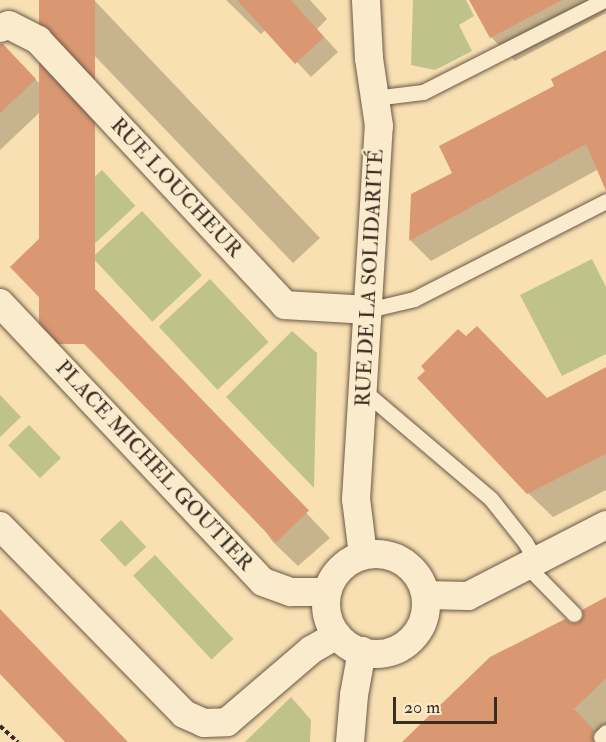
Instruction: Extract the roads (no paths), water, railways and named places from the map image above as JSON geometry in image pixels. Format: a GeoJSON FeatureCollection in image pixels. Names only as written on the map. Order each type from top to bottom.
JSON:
{"type":"FeatureCollection","features":[{"type":"Feature","properties":{"kind":"street","name":"RUE DE LA SOLIDARITÉ"},"geometry":{"type":"LineString","coordinates":[[363,555],[356,499],[365,392],[378,126],[366,0]]}},
{"type":"Feature","properties":{"kind":"street","name":"RUE LOUCHEUR"},"geometry":{"type":"LineString","coordinates":[[0,28],[9,25],[38,40],[285,305],[368,310]]}},
{"type":"Feature","properties":{"kind":"street","name":"PLACE MICHEL GOUTIER"},"geometry":{"type":"LineString","coordinates":[[0,303],[263,582],[291,592],[327,592]]}},
{"type":"Feature","properties":{"kind":"street"},"geometry":{"type":"LineString","coordinates":[[426,594],[468,596],[606,525]]}},
{"type":"Feature","properties":{"kind":"street"},"geometry":{"type":"LineString","coordinates":[[0,526],[184,714],[204,723],[227,722],[311,650],[337,635]]}},
{"type":"Feature","properties":{"kind":"street"},"geometry":{"type":"LineString","coordinates":[[380,553],[396,557],[410,566],[420,579],[426,594],[426,610],[422,624],[404,646],[391,652],[376,654],[362,651],[337,635],[330,622],[326,608],[327,592],[340,569],[351,560],[363,555],[380,553]]}},
{"type":"Feature","properties":{"kind":"street"},"geometry":{"type":"LineString","coordinates":[[350,742],[354,695],[362,651]]}},
{"type":"Feature","properties":{"kind":"lane"},"geometry":{"type":"LineString","coordinates":[[374,98],[423,92],[604,0]]}},
{"type":"Feature","properties":{"kind":"lane"},"geometry":{"type":"LineString","coordinates":[[368,310],[414,299],[606,201]]}},
{"type":"Feature","properties":{"kind":"lane"},"geometry":{"type":"LineString","coordinates":[[365,392],[491,499],[525,542],[531,564],[574,614]]}}]}
